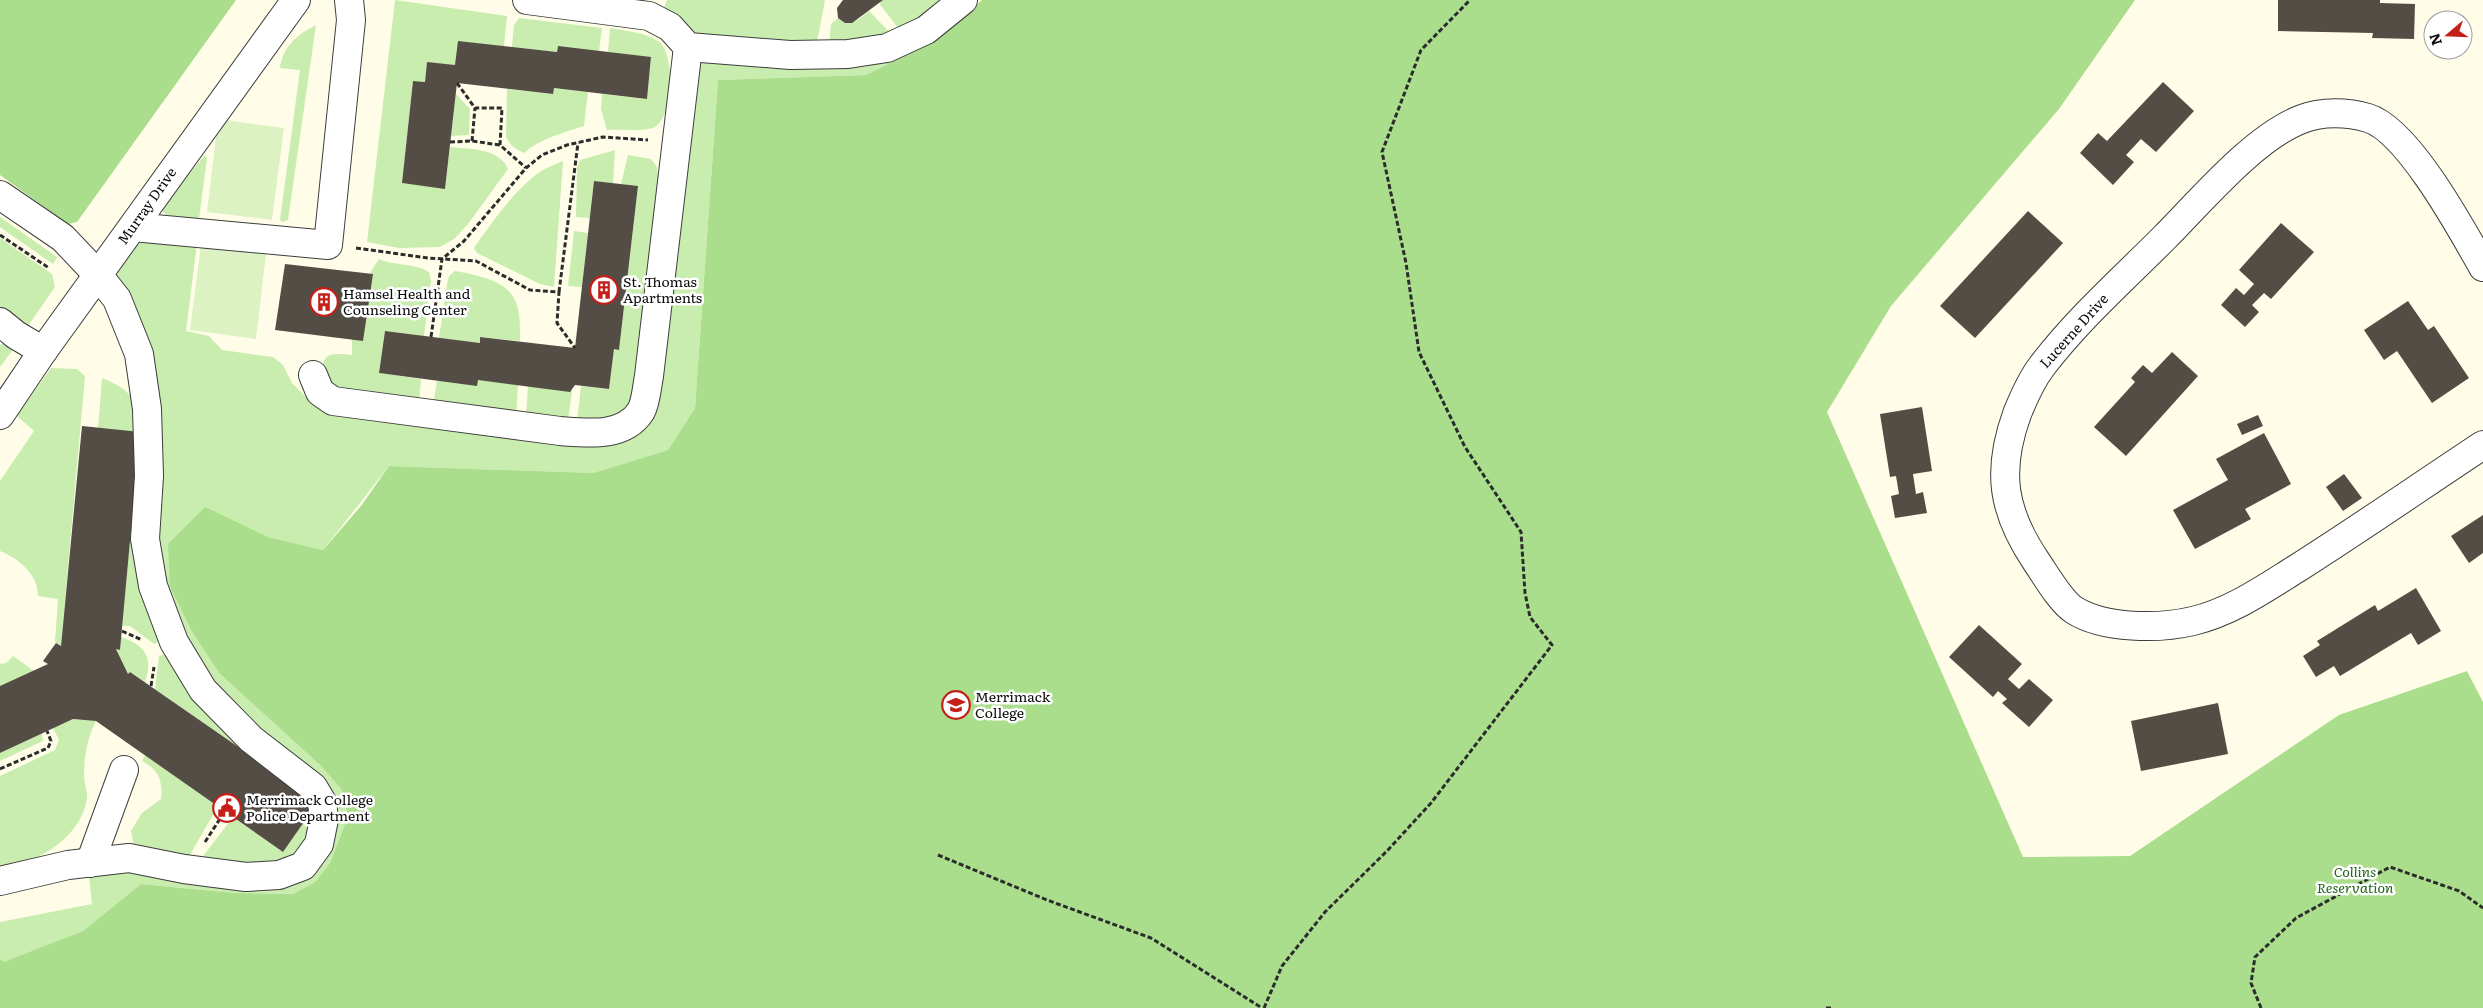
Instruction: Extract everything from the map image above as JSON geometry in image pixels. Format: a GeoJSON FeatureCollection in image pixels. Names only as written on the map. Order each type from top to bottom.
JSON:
{"type":"FeatureCollection","features":[{"type":"Feature","properties":{"kind":"street","name":"Murray Drive"},"geometry":{"type":"LineString","coordinates":[[0,414],[43,350],[296,0]]}},
{"type":"Feature","properties":{"kind":"street"},"geometry":{"type":"LineString","coordinates":[[133,226],[328,245],[351,20],[349,0]]}},
{"type":"Feature","properties":{"kind":"street"},"geometry":{"type":"LineString","coordinates":[[527,0],[653,8],[688,47],[790,55],[848,54],[887,48],[926,30],[963,0]]}},
{"type":"Feature","properties":{"kind":"street"},"geometry":{"type":"LineString","coordinates":[[313,375],[320,392],[333,401],[560,431],[597,433],[625,427],[641,410],[649,376],[688,47]]}},
{"type":"Feature","properties":{"kind":"street","name":"Lucerne Drive"},"geometry":{"type":"LineString","coordinates":[[2483,267],[2432,181],[2405,146],[2373,119],[2340,112],[2303,118],[2267,137],[2228,173],[2089,311],[2039,369],[2018,412],[2006,450],[2005,495],[2019,536],[2072,609],[2110,624],[2144,626],[2193,621],[2243,602],[2324,551],[2483,445]]}},
{"type":"Feature","properties":{"kind":"street"},"geometry":{"type":"LineString","coordinates":[[0,194],[63,238],[92,284],[118,299],[139,354],[147,409],[150,476],[145,539],[153,586],[174,642],[203,690],[251,739],[313,787],[322,802],[324,819],[319,844],[303,866],[279,875],[246,877],[184,869],[129,858],[68,865],[0,881]]}},
{"type":"Feature","properties":{"kind":"street"},"geometry":{"type":"LineString","coordinates":[[0,322],[16,335],[43,350]]}},
{"type":"Feature","properties":{"kind":"street"},"geometry":{"type":"LineString","coordinates":[[90,863],[124,770]]}},
{"type":"Feature","properties":{"kind":"path"},"geometry":{"type":"LineString","coordinates":[[938,855],[1047,900],[1151,938],[1263,1008],[1282,966],[1325,912],[1387,851],[1431,803],[1552,645],[1530,617],[1525,593],[1521,532],[1465,447],[1419,352],[1406,263],[1382,152],[1421,50],[1470,0]]}},
{"type":"Feature","properties":{"kind":"path"},"geometry":{"type":"LineString","coordinates":[[457,83],[475,108],[472,141]]}},
{"type":"Feature","properties":{"kind":"path"},"geometry":{"type":"LineString","coordinates":[[475,108],[502,108],[500,145]]}},
{"type":"Feature","properties":{"kind":"path"},"geometry":{"type":"LineString","coordinates":[[431,337],[442,259],[464,241],[526,168],[542,155],[603,137],[678,142]]}},
{"type":"Feature","properties":{"kind":"path"},"geometry":{"type":"LineString","coordinates":[[450,142],[472,141],[500,145],[526,168]]}},
{"type":"Feature","properties":{"kind":"path"},"geometry":{"type":"LineString","coordinates":[[575,348],[557,323],[559,292],[578,143]]}},
{"type":"Feature","properties":{"kind":"path"},"geometry":{"type":"LineString","coordinates":[[0,235],[92,284]]}},
{"type":"Feature","properties":{"kind":"path"},"geometry":{"type":"LineString","coordinates":[[328,245],[442,259],[476,261],[530,290],[559,292]]}},
{"type":"Feature","properties":{"kind":"path"},"geometry":{"type":"LineString","coordinates":[[0,769],[48,748],[51,741],[47,731]]}},
{"type":"Feature","properties":{"kind":"path"},"geometry":{"type":"LineString","coordinates":[[2261,1008],[2251,983],[2255,957],[2296,918],[2390,867],[2459,891],[2483,908]]}},
{"type":"Feature","properties":{"kind":"path"},"geometry":{"type":"LineString","coordinates":[[1826,1008],[1832,1008]]}},
{"type":"Feature","properties":{"kind":"green space"},"geometry":{"type":"Polygon","coordinates":[[[0,0],[236,0],[77,222],[68,224],[0,175],[0,0]]]}},
{"type":"Feature","properties":{"kind":"green space"},"geometry":{"type":"Polygon","coordinates":[[[395,0],[507,16],[504,46],[455,65],[427,63],[425,82],[413,81],[402,183],[445,188],[450,147],[475,149],[491,153],[504,162],[508,169],[468,224],[454,239],[440,247],[399,248],[367,242],[395,0]]]}},
{"type":"Feature","properties":{"kind":"green space"},"geometry":{"type":"Polygon","coordinates":[[[667,0],[825,0],[817,42],[711,41],[687,31],[674,22],[664,8],[667,0]]]}},
{"type":"Feature","properties":{"kind":"green space"},"geometry":{"type":"Polygon","coordinates":[[[883,0],[946,0],[901,32],[879,3],[883,0]]]}},
{"type":"Feature","properties":{"kind":"green space"},"geometry":{"type":"Polygon","coordinates":[[[973,0],[978,0],[930,43],[866,75],[718,80],[695,408],[668,450],[593,473],[389,466],[323,550],[268,537],[205,508],[170,587],[191,630],[219,673],[320,765],[341,789],[348,816],[330,863],[315,882],[293,894],[235,893],[141,884],[83,931],[4,963],[0,959],[0,922],[92,904],[89,876],[129,872],[283,886],[333,835],[192,657],[155,556],[159,449],[112,283],[132,248],[145,240],[197,243],[186,331],[209,336],[222,350],[273,357],[283,365],[292,383],[306,397],[328,409],[616,443],[638,434],[646,423],[697,61],[711,58],[799,69],[865,67],[894,55],[973,0]]]}},
{"type":"Feature","properties":{"kind":"green space","name":"Merrimack College"},"geometry":{"type":"Polygon","coordinates":[[[982,0],[2135,0],[2059,109],[1891,306],[1827,412],[2023,857],[2130,856],[2339,715],[2467,671],[2483,702],[2483,1008],[0,1008],[0,959],[4,962],[83,931],[141,884],[235,893],[293,894],[315,882],[330,863],[348,816],[341,789],[320,765],[219,673],[191,630],[170,587],[168,544],[205,507],[268,537],[323,550],[361,506],[389,466],[593,473],[668,450],[695,408],[718,80],[866,75],[930,43],[982,0]]]}},
{"type":"Feature","properties":{"kind":"green space"},"geometry":{"type":"Polygon","coordinates":[[[869,11],[892,35],[829,46],[831,24],[838,18],[846,23],[854,22],[869,11]]]}},
{"type":"Feature","properties":{"kind":"green space"},"geometry":{"type":"Polygon","coordinates":[[[519,18],[602,28],[599,51],[558,47],[557,52],[512,47],[514,25],[519,18]]]}},
{"type":"Feature","properties":{"kind":"green space"},"geometry":{"type":"Polygon","coordinates":[[[316,25],[288,220],[282,222],[280,220],[300,70],[280,68],[284,53],[292,42],[316,25]]]}},
{"type":"Feature","properties":{"kind":"green space"},"geometry":{"type":"Polygon","coordinates":[[[610,28],[647,36],[658,41],[664,48],[670,72],[669,100],[660,122],[653,128],[607,130],[601,109],[602,94],[647,99],[651,58],[608,52],[610,28]]]}},
{"type":"Feature","properties":{"kind":"green space"},"geometry":{"type":"Polygon","coordinates":[[[554,88],[588,92],[584,126],[545,140],[524,153],[518,150],[506,136],[507,89],[552,94],[554,88]]]}},
{"type":"Feature","properties":{"kind":"green space"},"geometry":{"type":"Polygon","coordinates":[[[456,94],[470,109],[469,135],[451,136],[456,94]]]}},
{"type":"Feature","properties":{"kind":"green space"},"geometry":{"type":"Polygon","coordinates":[[[218,119],[284,128],[272,220],[207,212],[218,119]]]}},
{"type":"Feature","properties":{"kind":"green space"},"geometry":{"type":"Polygon","coordinates":[[[615,150],[613,184],[594,181],[590,218],[576,217],[577,168],[580,160],[615,150]]]}},
{"type":"Feature","properties":{"kind":"green space"},"geometry":{"type":"Polygon","coordinates":[[[205,155],[207,158],[199,219],[166,215],[162,210],[163,205],[205,155]]]}},
{"type":"Feature","properties":{"kind":"green space"},"geometry":{"type":"Polygon","coordinates":[[[628,155],[651,159],[657,167],[659,183],[633,397],[621,412],[615,416],[603,420],[577,422],[581,386],[609,389],[614,349],[619,350],[638,187],[621,184],[628,155]]]}},
{"type":"Feature","properties":{"kind":"green space"},"geometry":{"type":"Polygon","coordinates":[[[563,161],[554,287],[540,284],[477,253],[474,248],[506,205],[526,183],[545,169],[563,161]]]}},
{"type":"Feature","properties":{"kind":"green space"},"geometry":{"type":"Polygon","coordinates":[[[0,217],[57,257],[53,264],[0,227],[0,217]]]}},
{"type":"Feature","properties":{"kind":"green space"},"geometry":{"type":"Polygon","coordinates":[[[574,231],[588,233],[582,287],[568,286],[574,231]]]}},
{"type":"Feature","properties":{"kind":"green space"},"geometry":{"type":"Polygon","coordinates":[[[202,237],[267,246],[256,339],[190,330],[202,237]]]}},
{"type":"Feature","properties":{"kind":"green space"},"geometry":{"type":"Polygon","coordinates":[[[0,238],[52,274],[55,287],[28,326],[24,327],[0,311],[0,238]]]}},
{"type":"Feature","properties":{"kind":"green space"},"geometry":{"type":"Polygon","coordinates":[[[379,259],[418,267],[429,272],[431,281],[424,336],[385,331],[379,373],[421,379],[419,404],[339,392],[322,372],[327,357],[335,354],[352,355],[352,339],[373,274],[370,273],[379,259]]]}},
{"type":"Feature","properties":{"kind":"green space"},"geometry":{"type":"Polygon","coordinates":[[[455,271],[486,278],[507,289],[517,305],[520,341],[481,337],[480,343],[439,338],[447,284],[449,276],[455,271]]]}},
{"type":"Feature","properties":{"kind":"green space"},"geometry":{"type":"Polygon","coordinates":[[[7,342],[15,347],[0,367],[0,345],[7,342]]]}},
{"type":"Feature","properties":{"kind":"green space"},"geometry":{"type":"Polygon","coordinates":[[[51,368],[77,369],[85,376],[61,646],[55,642],[58,599],[38,596],[35,581],[26,568],[14,558],[0,551],[0,481],[34,431],[17,416],[51,368]]]}},
{"type":"Feature","properties":{"kind":"green space"},"geometry":{"type":"Polygon","coordinates":[[[102,378],[114,383],[129,394],[136,408],[142,439],[98,428],[102,378]]]}},
{"type":"Feature","properties":{"kind":"green space"},"geometry":{"type":"Polygon","coordinates":[[[437,380],[478,380],[518,385],[516,417],[433,405],[437,380]]]}},
{"type":"Feature","properties":{"kind":"green space"},"geometry":{"type":"Polygon","coordinates":[[[528,386],[572,390],[568,421],[526,417],[528,386]]]}},
{"type":"Feature","properties":{"kind":"green space"},"geometry":{"type":"Polygon","coordinates":[[[138,453],[165,639],[154,644],[130,626],[122,626],[138,453]]]}},
{"type":"Feature","properties":{"kind":"green space"},"geometry":{"type":"Polygon","coordinates":[[[121,637],[142,648],[148,659],[148,674],[145,682],[130,672],[128,674],[116,649],[120,649],[121,637]]]}},
{"type":"Feature","properties":{"kind":"green space"},"geometry":{"type":"Polygon","coordinates":[[[171,652],[268,768],[155,689],[159,656],[171,652]]]}},
{"type":"Feature","properties":{"kind":"green space"},"geometry":{"type":"Polygon","coordinates":[[[13,656],[34,671],[0,686],[0,664],[6,663],[13,656]]]}},
{"type":"Feature","properties":{"kind":"green space"},"geometry":{"type":"Polygon","coordinates":[[[73,719],[96,721],[90,734],[85,755],[84,776],[87,799],[82,814],[75,827],[54,847],[28,862],[0,872],[0,776],[55,750],[59,740],[53,728],[73,719]]]}},
{"type":"Feature","properties":{"kind":"green space"},"geometry":{"type":"Polygon","coordinates":[[[42,733],[43,741],[0,761],[0,753],[42,733]]]}},
{"type":"Feature","properties":{"kind":"green space"},"geometry":{"type":"Polygon","coordinates":[[[145,755],[218,806],[187,860],[135,851],[131,831],[142,813],[161,799],[159,777],[148,764],[142,761],[145,755]]]}},
{"type":"Feature","properties":{"kind":"green space"},"geometry":{"type":"Polygon","coordinates":[[[313,809],[314,833],[289,861],[271,867],[197,864],[233,817],[283,852],[313,809]]]}},
{"type":"Feature","properties":{"kind":"building"},"geometry":{"type":"Polygon","coordinates":[[[843,0],[883,0],[852,23],[845,23],[838,18],[837,8],[843,0]]]}},
{"type":"Feature","properties":{"kind":"building"},"geometry":{"type":"Polygon","coordinates":[[[2278,0],[2380,0],[2380,3],[2415,4],[2414,39],[2372,38],[2373,33],[2278,31],[2278,0]]]}},
{"type":"Feature","properties":{"kind":"building"},"geometry":{"type":"Polygon","coordinates":[[[458,41],[557,52],[558,46],[651,57],[647,99],[554,88],[553,94],[457,83],[445,189],[402,183],[413,81],[425,82],[427,62],[455,65],[458,41]]]}},
{"type":"Feature","properties":{"kind":"building"},"geometry":{"type":"Polygon","coordinates":[[[2163,82],[2194,111],[2156,152],[2141,139],[2126,155],[2134,162],[2113,185],[2080,153],[2098,133],[2107,141],[2163,82]]]}},
{"type":"Feature","properties":{"kind":"building","name":"St. Thomas Apartments"},"geometry":{"type":"Polygon","coordinates":[[[594,181],[638,186],[619,350],[614,349],[609,389],[575,385],[570,392],[478,380],[477,386],[379,373],[385,331],[480,343],[480,337],[575,348],[594,181]]]}},
{"type":"Feature","properties":{"kind":"building"},"geometry":{"type":"Polygon","coordinates":[[[2028,211],[2063,243],[1975,338],[1940,306],[2028,211]]]}},
{"type":"Feature","properties":{"kind":"building"},"geometry":{"type":"Polygon","coordinates":[[[2281,223],[2314,252],[2271,299],[2264,293],[2252,305],[2259,312],[2245,327],[2221,305],[2236,288],[2244,295],[2254,284],[2239,270],[2281,223]]]}},
{"type":"Feature","properties":{"kind":"building","name":"Hamsel Health and Counseling Center"},"geometry":{"type":"Polygon","coordinates":[[[285,264],[373,274],[363,341],[275,330],[285,264]]]}},
{"type":"Feature","properties":{"kind":"building"},"geometry":{"type":"Polygon","coordinates":[[[2408,301],[2428,330],[2434,326],[2469,378],[2432,403],[2397,351],[2384,360],[2364,330],[2408,301]]]}},
{"type":"Feature","properties":{"kind":"building"},"geometry":{"type":"Polygon","coordinates":[[[2172,352],[2198,376],[2126,456],[2094,427],[2135,382],[2131,378],[2143,365],[2152,373],[2172,352]]]}},
{"type":"Feature","properties":{"kind":"building"},"geometry":{"type":"Polygon","coordinates":[[[1922,407],[1932,471],[1913,474],[1916,494],[1923,492],[1927,513],[1895,518],[1891,496],[1899,494],[1896,476],[1890,477],[1880,414],[1922,407]]]}},
{"type":"Feature","properties":{"kind":"building"},"geometry":{"type":"Polygon","coordinates":[[[2258,415],[2263,426],[2242,435],[2237,424],[2258,415]]]}},
{"type":"Feature","properties":{"kind":"building"},"geometry":{"type":"Polygon","coordinates":[[[82,426],[140,432],[120,650],[116,649],[128,674],[130,672],[318,802],[283,852],[96,721],[73,719],[0,753],[0,686],[48,664],[43,661],[56,643],[61,646],[82,426]]]}},
{"type":"Feature","properties":{"kind":"building"},"geometry":{"type":"Polygon","coordinates":[[[2264,433],[2291,484],[2245,509],[2251,519],[2195,549],[2173,510],[2228,480],[2216,459],[2264,433]]]}},
{"type":"Feature","properties":{"kind":"building"},"geometry":{"type":"Polygon","coordinates":[[[2344,474],[2362,498],[2343,511],[2326,487],[2344,474]]]}},
{"type":"Feature","properties":{"kind":"building"},"geometry":{"type":"Polygon","coordinates":[[[2483,515],[2483,553],[2469,563],[2451,536],[2483,515]]]}},
{"type":"Feature","properties":{"kind":"building"},"geometry":{"type":"Polygon","coordinates":[[[2416,588],[2441,631],[2418,645],[2411,633],[2340,676],[2334,666],[2316,677],[2303,656],[2320,645],[2317,641],[2375,605],[2378,611],[2416,588]]]}},
{"type":"Feature","properties":{"kind":"building"},"geometry":{"type":"Polygon","coordinates":[[[1979,625],[2022,664],[2008,679],[2019,689],[2029,679],[2053,700],[2029,727],[2002,703],[2007,699],[1998,691],[1993,697],[1949,657],[1979,625]]]}},
{"type":"Feature","properties":{"kind":"building"},"geometry":{"type":"Polygon","coordinates":[[[2218,703],[2228,754],[2141,771],[2131,721],[2218,703]]]}},
{"type":"Feature","properties":{"kind":"place","name":"St. Thomas Apartments"},"geometry":{"type":"Point","coordinates":[604,290]}},
{"type":"Feature","properties":{"kind":"place","name":"Hamsel Health and Counseling Center"},"geometry":{"type":"Point","coordinates":[324,302]}},
{"type":"Feature","properties":{"kind":"place","name":"Merrimack College"},"geometry":{"type":"Point","coordinates":[956,705]}},
{"type":"Feature","properties":{"kind":"place","name":"Merrimack College Police Department"},"geometry":{"type":"Point","coordinates":[227,808]}},
{"type":"Feature","properties":{"kind":"park label","name":"Collins Reservation"},"geometry":{"type":"Point","coordinates":[2355,880]}}]}
